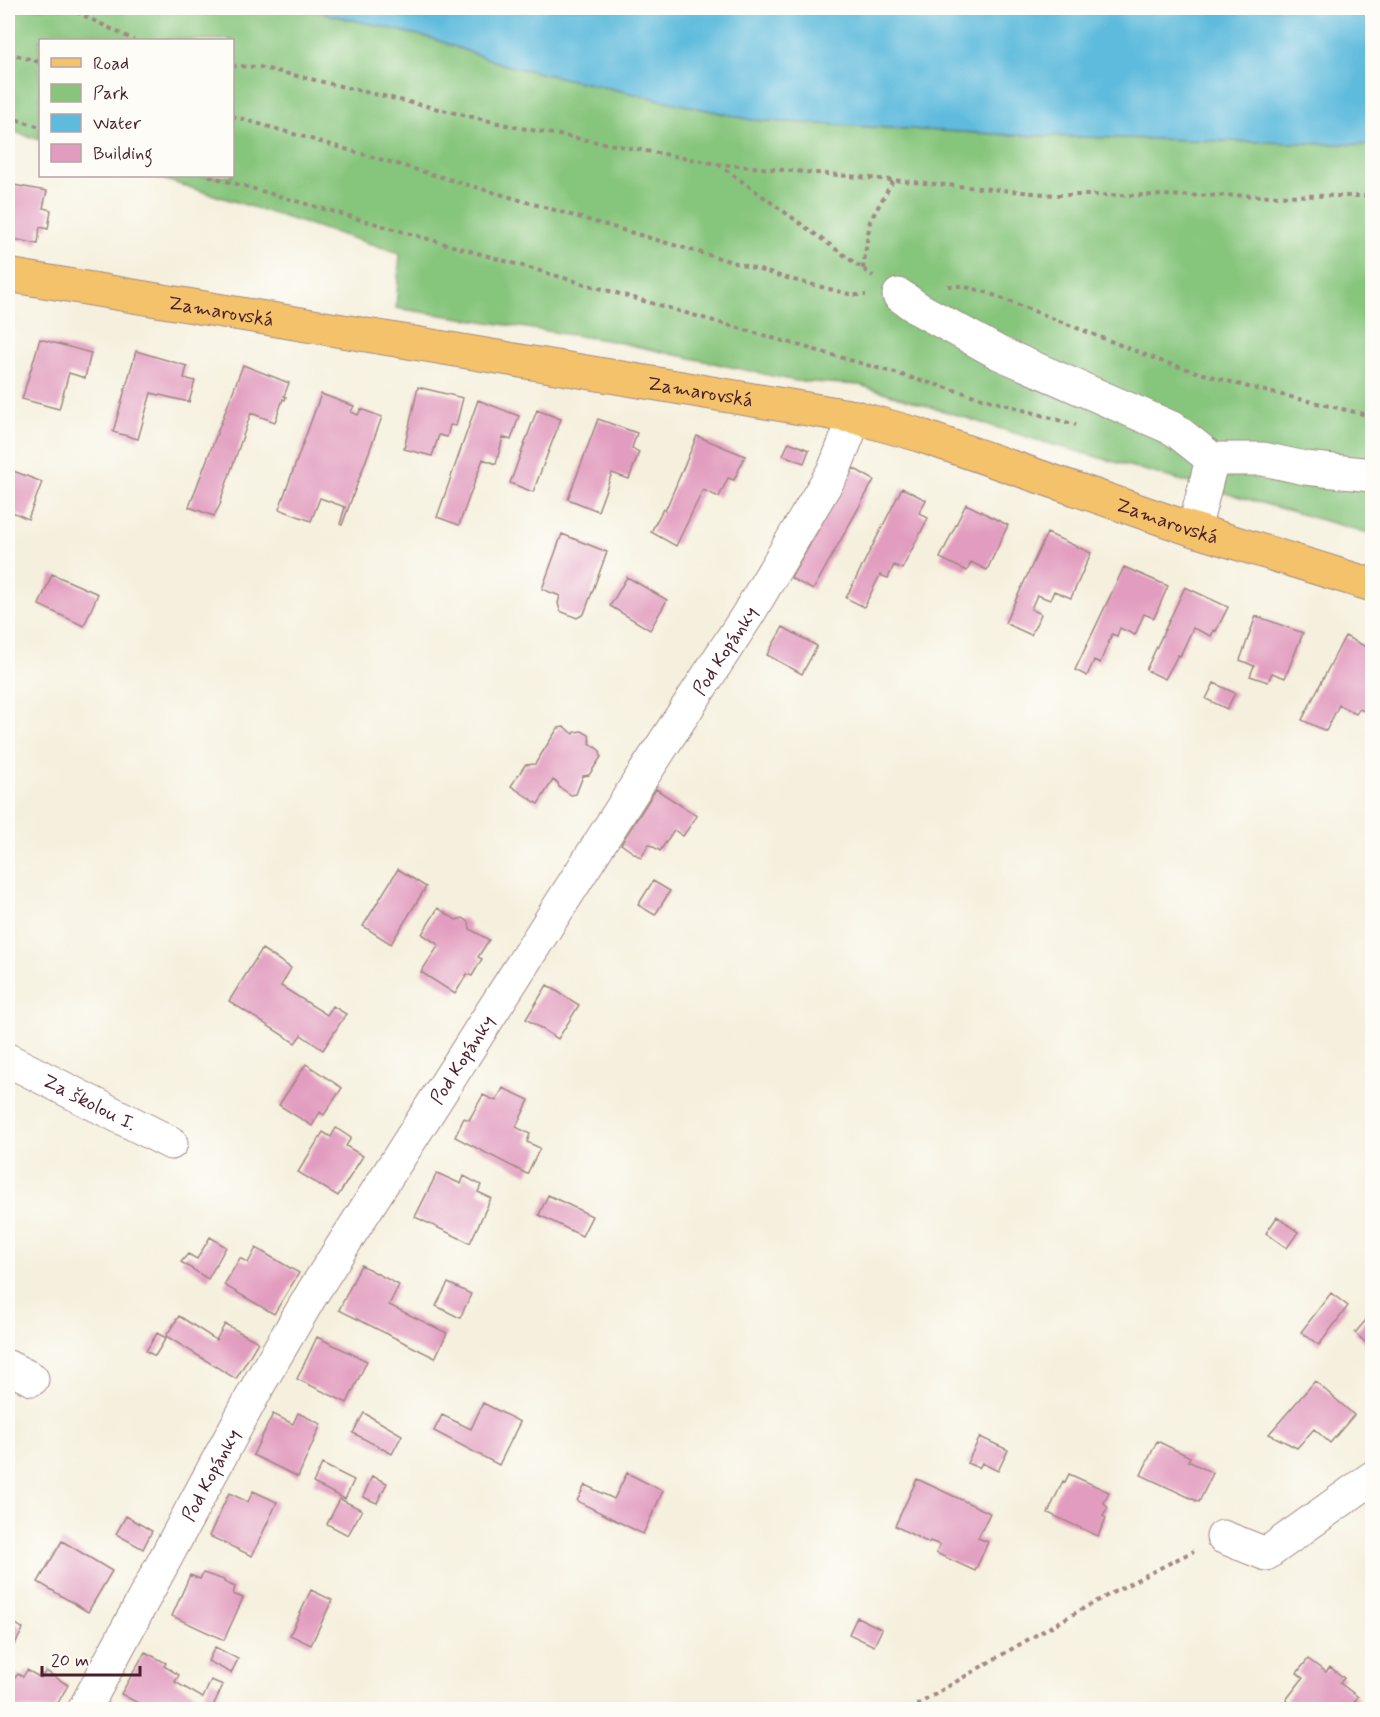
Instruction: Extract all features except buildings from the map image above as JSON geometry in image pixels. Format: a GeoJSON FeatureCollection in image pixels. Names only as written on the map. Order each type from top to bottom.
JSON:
{"type":"FeatureCollection","features":[{"type":"Feature","properties":{"kind":"main road","name":"Zamarovská"},"geometry":{"type":"LineString","coordinates":[[8,274],[855,417],[916,434],[1194,530],[1372,585]]}},
{"type":"Feature","properties":{"kind":"street"},"geometry":{"type":"LineString","coordinates":[[899,295],[919,309],[999,353],[1174,429],[1211,466]]}},
{"type":"Feature","properties":{"kind":"street","name":"Pod Kopánky"},"geometry":{"type":"LineString","coordinates":[[84,1710],[259,1384],[313,1292],[747,616],[834,470],[855,417]]}},
{"type":"Feature","properties":{"kind":"street"},"geometry":{"type":"LineString","coordinates":[[1211,466],[1263,459],[1305,468],[1372,475]]}},
{"type":"Feature","properties":{"kind":"street"},"geometry":{"type":"LineString","coordinates":[[1194,530],[1211,466]]}},
{"type":"Feature","properties":{"kind":"street","name":"Za školou I."},"geometry":{"type":"LineString","coordinates":[[8,1060],[171,1143]]}},
{"type":"Feature","properties":{"kind":"street"},"geometry":{"type":"LineString","coordinates":[[1223,1537],[1266,1554],[1372,1478]]}},
{"type":"Feature","properties":{"kind":"path"},"geometry":{"type":"LineString","coordinates":[[68,8],[132,39]]}},
{"type":"Feature","properties":{"kind":"path"},"geometry":{"type":"LineString","coordinates":[[8,53],[39,62]]}},
{"type":"Feature","properties":{"kind":"path"},"geometry":{"type":"LineString","coordinates":[[234,66],[259,67],[515,127],[718,164],[1055,195],[1372,196]]}},
{"type":"Feature","properties":{"kind":"path"},"geometry":{"type":"LineString","coordinates":[[8,117],[39,127]]}},
{"type":"Feature","properties":{"kind":"path"},"geometry":{"type":"LineString","coordinates":[[234,117],[794,280],[853,295],[899,295],[945,286],[961,286],[983,291],[1166,363],[1248,387],[1372,416]]}},
{"type":"Feature","properties":{"kind":"path"},"geometry":{"type":"LineString","coordinates":[[718,164],[899,295]]}},
{"type":"Feature","properties":{"kind":"path"},"geometry":{"type":"LineString","coordinates":[[212,177],[801,348],[1079,426]]}},
{"type":"Feature","properties":{"kind":"path"},"geometry":{"type":"LineString","coordinates":[[863,269],[870,221],[894,179]]}},
{"type":"Feature","properties":{"kind":"path"},"geometry":{"type":"LineString","coordinates":[[909,1710],[1062,1619],[1223,1537]]}},
{"type":"Feature","properties":{"kind":"green space"},"geometry":{"type":"Polygon","coordinates":[[[8,8],[301,8],[431,38],[505,65],[752,120],[1013,135],[1372,145],[1372,534],[1040,441],[860,385],[796,381],[612,341],[396,308],[400,253],[156,177],[234,177],[234,39],[39,39],[39,140],[8,130],[8,8]]]}},
{"type":"Feature","properties":{"kind":"water"},"geometry":{"type":"Polygon","coordinates":[[[301,8],[1372,8],[1372,145],[1013,135],[752,120],[505,65],[431,38],[301,8]]]}}]}
